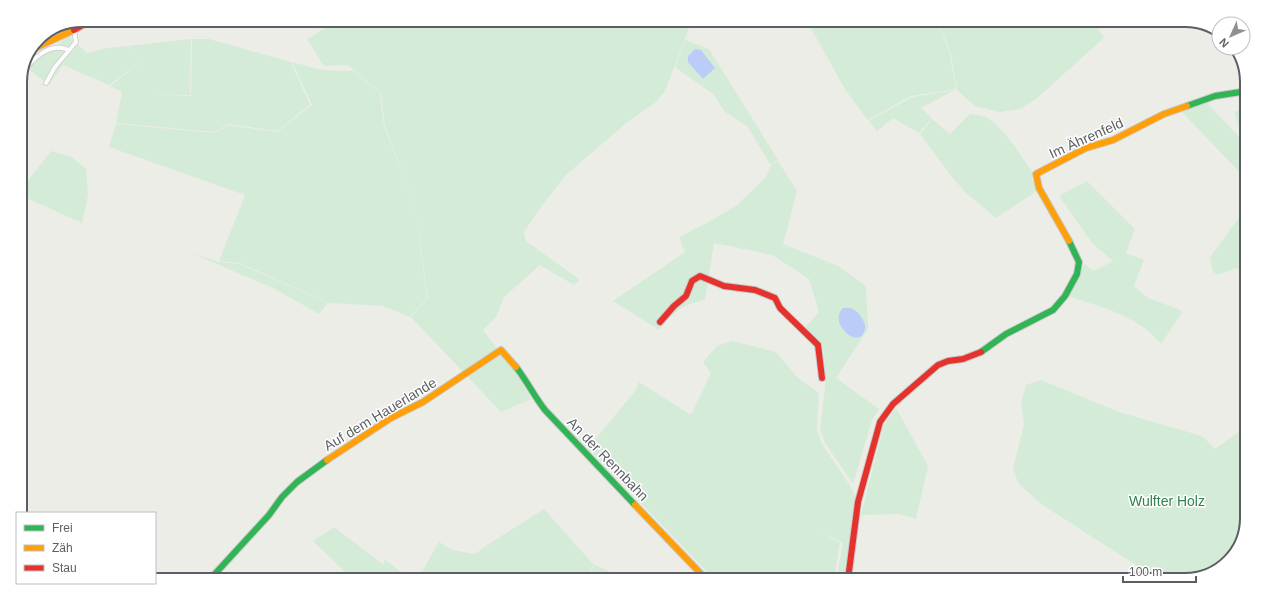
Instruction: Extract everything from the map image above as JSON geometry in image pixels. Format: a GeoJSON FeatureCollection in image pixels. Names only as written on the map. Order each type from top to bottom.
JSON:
{"type":"FeatureCollection","features":[{"type":"Feature","properties":{"kind":"main road"},"geometry":{"type":"LineString","coordinates":[[41,45],[79,27]]}},
{"type":"Feature","properties":{"kind":"main road","name":"Im Ährenfeld"},"geometry":{"type":"LineString","coordinates":[[849,573],[858,502],[880,422],[893,404],[938,365],[948,361],[963,359],[980,352],[1006,334],[1053,310],[1065,296],[1077,274],[1079,262],[1075,252],[1039,188],[1036,174],[1086,148],[1113,140],[1164,114],[1215,96],[1240,92]]}},
{"type":"Feature","properties":{"kind":"main road"},"geometry":{"type":"LineString","coordinates":[[660,322],[674,306],[686,296],[692,281],[700,276],[724,286],[755,290],[775,298],[780,308],[818,345],[822,378]]}},
{"type":"Feature","properties":{"kind":"main road","name":"Auf dem Hauerlande"},"geometry":{"type":"LineString","coordinates":[[216,573],[269,515],[282,497],[302,478],[368,432],[391,418],[423,402],[501,350]]}},
{"type":"Feature","properties":{"kind":"main road","name":"An der Rennbahn"},"geometry":{"type":"LineString","coordinates":[[501,350],[524,376],[537,400],[545,410],[700,573]]}},
{"type":"Feature","properties":{"kind":"street"},"geometry":{"type":"LineString","coordinates":[[46,83],[55,67],[76,42],[74,30]]}},
{"type":"Feature","properties":{"kind":"street"},"geometry":{"type":"LineString","coordinates":[[30,64],[35,58],[46,51],[58,48],[69,50]]}},
{"type":"Feature","properties":{"kind":"green space"},"geometry":{"type":"Polygon","coordinates":[[[327,27],[689,27],[665,91],[656,102],[625,124],[566,175],[543,204],[524,232],[526,241],[580,280],[574,285],[540,265],[504,297],[496,317],[483,330],[518,376],[531,399],[501,412],[411,317],[428,298],[414,201],[385,127],[381,93],[348,65],[324,66],[307,39],[327,27]]]}},
{"type":"Feature","properties":{"kind":"green space"},"geometry":{"type":"Polygon","coordinates":[[[810,27],[939,27],[950,54],[956,89],[911,96],[868,120],[846,91],[810,27]]]}},
{"type":"Feature","properties":{"kind":"green space"},"geometry":{"type":"Polygon","coordinates":[[[940,27],[1097,27],[1104,38],[1036,99],[1020,109],[1000,112],[975,106],[957,90],[951,54],[940,27]]]}},
{"type":"Feature","properties":{"kind":"green space"},"geometry":{"type":"Polygon","coordinates":[[[69,36],[87,53],[107,48],[126,46],[136,53],[127,46],[191,39],[190,95],[152,94],[191,96],[192,39],[209,39],[291,62],[310,105],[277,131],[228,124],[215,132],[116,123],[122,92],[110,86],[142,61],[109,85],[63,65],[49,85],[29,69],[29,66],[69,36]]]}},
{"type":"Feature","properties":{"kind":"green space"},"geometry":{"type":"Polygon","coordinates":[[[685,40],[709,49],[778,160],[770,164],[747,126],[725,112],[713,94],[675,67],[685,40]]]}},
{"type":"Feature","properties":{"kind":"green space"},"geometry":{"type":"Polygon","coordinates":[[[292,62],[322,70],[354,71],[380,93],[384,127],[414,201],[427,298],[410,317],[383,306],[329,303],[240,263],[219,261],[245,195],[109,147],[116,124],[215,133],[228,125],[277,132],[312,105],[292,62]]]}},
{"type":"Feature","properties":{"kind":"green space"},"geometry":{"type":"Polygon","coordinates":[[[955,90],[921,108],[932,118],[919,133],[893,118],[877,131],[869,121],[912,97],[955,90]]]}},
{"type":"Feature","properties":{"kind":"green space"},"geometry":{"type":"Polygon","coordinates":[[[1238,95],[1240,95],[1240,110],[1238,95]]]}},
{"type":"Feature","properties":{"kind":"green space"},"geometry":{"type":"Polygon","coordinates":[[[1207,103],[1240,138],[1240,173],[1182,112],[1207,103]]]}},
{"type":"Feature","properties":{"kind":"green space"},"geometry":{"type":"Polygon","coordinates":[[[1240,110],[1240,130],[1234,112],[1240,110]]]}},
{"type":"Feature","properties":{"kind":"green space"},"geometry":{"type":"Polygon","coordinates":[[[970,114],[984,116],[994,122],[1025,160],[1033,174],[1032,179],[1037,191],[996,218],[965,192],[920,134],[932,119],[950,134],[970,114]]]}},
{"type":"Feature","properties":{"kind":"green space"},"geometry":{"type":"Polygon","coordinates":[[[51,151],[72,157],[86,169],[88,195],[82,223],[27,198],[27,182],[51,151]]]}},
{"type":"Feature","properties":{"kind":"green space"},"geometry":{"type":"Polygon","coordinates":[[[778,161],[797,191],[783,244],[838,266],[866,286],[868,329],[836,378],[879,409],[872,420],[853,484],[825,443],[820,429],[826,378],[823,345],[805,328],[819,312],[809,279],[772,255],[714,243],[705,300],[690,304],[679,310],[669,318],[659,330],[613,301],[685,252],[679,237],[737,205],[766,177],[771,165],[778,161]]]}},
{"type":"Feature","properties":{"kind":"green space"},"geometry":{"type":"Polygon","coordinates":[[[1087,181],[1135,229],[1126,253],[1144,260],[1134,286],[1148,298],[1183,311],[1161,344],[1152,334],[1131,319],[1068,296],[1082,267],[1085,264],[1093,271],[1113,261],[1093,244],[1059,196],[1087,181]]]}},
{"type":"Feature","properties":{"kind":"green space"},"geometry":{"type":"Polygon","coordinates":[[[1240,216],[1240,270],[1236,268],[1218,275],[1213,272],[1210,257],[1240,216]]]}},
{"type":"Feature","properties":{"kind":"green space"},"geometry":{"type":"Polygon","coordinates":[[[191,253],[219,262],[240,264],[328,303],[319,314],[275,289],[191,253]]]}},
{"type":"Feature","properties":{"kind":"green space"},"geometry":{"type":"Polygon","coordinates":[[[732,341],[776,352],[797,377],[819,393],[817,429],[822,444],[851,487],[857,501],[847,573],[837,573],[843,543],[817,531],[840,543],[835,573],[708,573],[588,448],[635,391],[639,382],[691,415],[711,373],[703,362],[717,346],[732,341]]]}},
{"type":"Feature","properties":{"kind":"green space","name":"Wulfter Holz"},"geometry":{"type":"Polygon","coordinates":[[[1041,380],[1119,412],[1202,436],[1215,449],[1240,431],[1239,529],[1233,546],[1229,552],[1216,564],[1193,573],[1148,573],[1041,504],[1018,483],[1013,468],[1024,425],[1021,402],[1026,385],[1041,380]]]}},
{"type":"Feature","properties":{"kind":"green space"},"geometry":{"type":"Polygon","coordinates":[[[896,408],[928,466],[916,519],[899,514],[861,515],[884,425],[896,408]]]}},
{"type":"Feature","properties":{"kind":"green space"},"geometry":{"type":"Polygon","coordinates":[[[544,509],[594,565],[589,573],[421,573],[439,542],[452,550],[475,554],[544,509]]]}},
{"type":"Feature","properties":{"kind":"green space"},"geometry":{"type":"Polygon","coordinates":[[[334,527],[384,565],[384,559],[403,573],[346,573],[313,541],[334,527]]]}},
{"type":"Feature","properties":{"kind":"green space"},"geometry":{"type":"Polygon","coordinates":[[[595,565],[613,573],[590,573],[595,565]]]}},
{"type":"Feature","properties":{"kind":"water"},"geometry":{"type":"Polygon","coordinates":[[[695,49],[701,50],[715,68],[703,79],[688,62],[688,56],[695,49]]]}},
{"type":"Feature","properties":{"kind":"water"},"geometry":{"type":"Polygon","coordinates":[[[843,308],[852,309],[857,312],[863,320],[865,329],[862,335],[857,338],[846,333],[839,321],[839,314],[843,308]]]}},
{"type":"Feature","properties":{"kind":"traffic: fast"},"geometry":{"type":"LineString","coordinates":[[1187,106],[1215,96],[1240,92]]}},
{"type":"Feature","properties":{"kind":"traffic: fast"},"geometry":{"type":"LineString","coordinates":[[981,352],[1006,334],[1053,310],[1065,296],[1077,274],[1079,262],[1069,241]]}},
{"type":"Feature","properties":{"kind":"traffic: fast"},"geometry":{"type":"LineString","coordinates":[[516,367],[545,410],[635,505]]}},
{"type":"Feature","properties":{"kind":"traffic: fast"},"geometry":{"type":"LineString","coordinates":[[216,573],[269,515],[282,497],[297,482],[327,460]]}},
{"type":"Feature","properties":{"kind":"traffic: slow"},"geometry":{"type":"LineString","coordinates":[[41,45],[74,30]]}},
{"type":"Feature","properties":{"kind":"traffic: slow"},"geometry":{"type":"LineString","coordinates":[[1069,241],[1039,188],[1036,174],[1086,148],[1113,140],[1164,114],[1187,106]]}},
{"type":"Feature","properties":{"kind":"traffic: slow"},"geometry":{"type":"LineString","coordinates":[[327,460],[391,418],[423,402],[501,350],[516,367]]}},
{"type":"Feature","properties":{"kind":"traffic: slow"},"geometry":{"type":"LineString","coordinates":[[635,505],[700,573]]}},
{"type":"Feature","properties":{"kind":"traffic: jam"},"geometry":{"type":"LineString","coordinates":[[74,30],[79,27]]}},
{"type":"Feature","properties":{"kind":"traffic: jam"},"geometry":{"type":"LineString","coordinates":[[660,322],[674,306],[686,296],[692,281],[700,276],[724,286],[755,290],[775,298],[780,308],[818,345],[822,378]]}},
{"type":"Feature","properties":{"kind":"traffic: jam"},"geometry":{"type":"LineString","coordinates":[[849,573],[858,502],[880,422],[893,404],[938,365],[948,361],[963,359],[981,352]]}}]}
